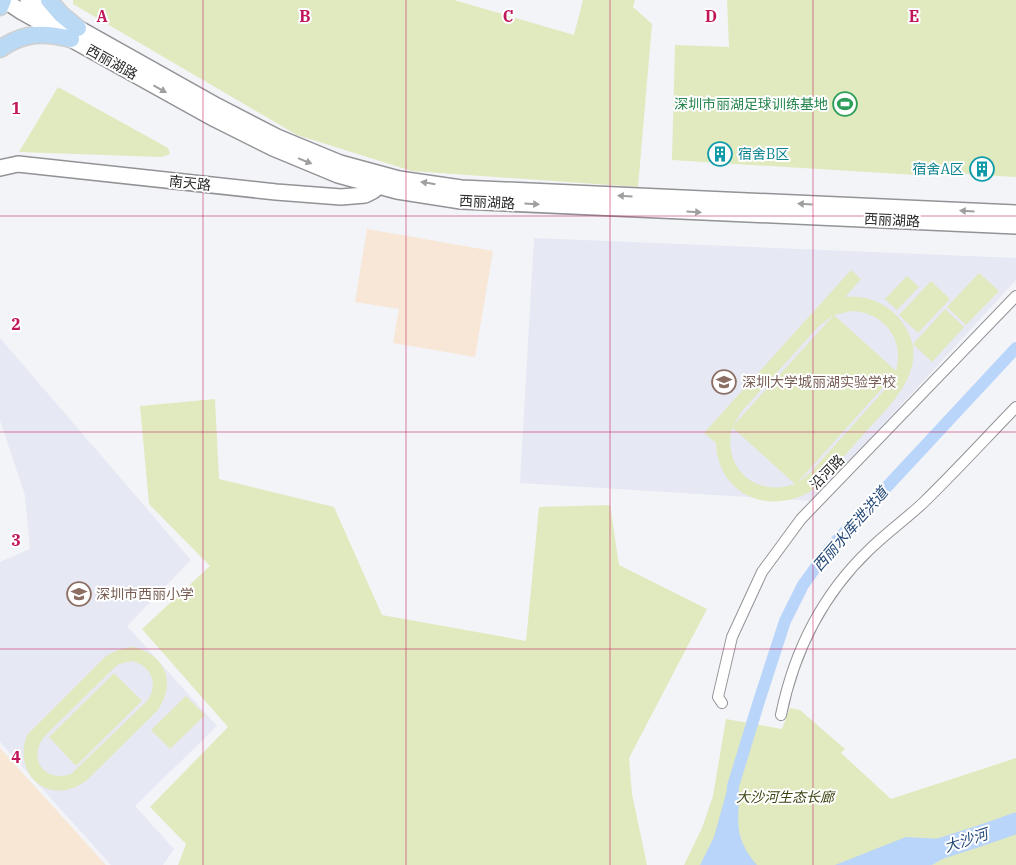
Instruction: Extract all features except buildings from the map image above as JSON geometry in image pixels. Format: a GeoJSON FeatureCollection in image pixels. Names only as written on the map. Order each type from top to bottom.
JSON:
{"type":"FeatureCollection","features":[{"type":"Feature","properties":{"kind":"main road"},"geometry":{"type":"LineString","coordinates":[[0,7],[3,0]]}},
{"type":"Feature","properties":{"kind":"main road","name":"西丽湖路"},"geometry":{"type":"LineString","coordinates":[[3,0],[22,12],[75,34],[277,137],[340,163],[399,179],[461,188],[1016,213]]}},
{"type":"Feature","properties":{"kind":"main road","name":"西丽湖路"},"geometry":{"type":"LineString","coordinates":[[28,0],[75,34],[211,117],[273,148],[338,175],[397,191],[461,201],[1016,226]]}},
{"type":"Feature","properties":{"kind":"main road"},"geometry":{"type":"LineString","coordinates":[[50,0],[75,34]]}},
{"type":"Feature","properties":{"kind":"main road"},"geometry":{"type":"LineString","coordinates":[[0,49],[20,38],[36,34],[75,34]]}},
{"type":"Feature","properties":{"kind":"main road","name":"南天路"},"geometry":{"type":"LineString","coordinates":[[0,168],[18,164],[276,192],[341,197],[365,195],[374,191],[379,186]]}},
{"type":"Feature","properties":{"kind":"street","name":"沿河路"},"geometry":{"type":"LineString","coordinates":[[722,703],[718,697],[732,636],[762,572],[801,519],[1016,296]]}},
{"type":"Feature","properties":{"kind":"street"},"geometry":{"type":"LineString","coordinates":[[781,715],[788,684],[801,646],[817,614],[841,581],[868,551],[937,489],[1016,407]]}},
{"type":"Feature","properties":{"kind":"shaded area"},"geometry":{"type":"Polygon","coordinates":[[[367,229],[493,251],[475,357],[393,343],[399,309],[355,302],[367,229]]]}},
{"type":"Feature","properties":{"kind":"shaded area","name":"深圳大学城丽湖实验学校"},"geometry":{"type":"Polygon","coordinates":[[[534,238],[1016,258],[1016,280],[813,501],[520,483],[534,238]]]}},
{"type":"Feature","properties":{"kind":"shaded area","name":"深圳市西丽小学"},"geometry":{"type":"Polygon","coordinates":[[[0,338],[191,560],[127,626],[217,726],[135,806],[174,849],[163,865],[111,865],[0,742],[0,562],[30,549],[25,495],[0,420],[0,338]]]}},
{"type":"Feature","properties":{"kind":"shaded area"},"geometry":{"type":"Polygon","coordinates":[[[0,748],[106,865],[0,865],[0,748]]]}},
{"type":"Feature","properties":{"kind":"green space"},"geometry":{"type":"Polygon","coordinates":[[[73,0],[454,0],[574,35],[583,0],[635,0],[633,7],[652,24],[638,187],[412,171],[297,135],[73,4],[73,0]]]}},
{"type":"Feature","properties":{"kind":"green space","name":"深圳市丽湖足球训练基地"},"geometry":{"type":"Polygon","coordinates":[[[727,0],[1016,0],[1016,177],[933,172],[932,176],[672,160],[675,45],[729,47],[727,0]]]}},
{"type":"Feature","properties":{"kind":"green space"},"geometry":{"type":"Polygon","coordinates":[[[58,87],[168,148],[170,154],[162,157],[19,152],[58,87]]]}},
{"type":"Feature","properties":{"kind":"green space"},"geometry":{"type":"Polygon","coordinates":[[[851,270],[861,279],[845,297],[867,298],[880,303],[897,316],[909,333],[913,350],[912,366],[906,382],[897,397],[811,491],[795,498],[779,501],[763,501],[749,496],[736,488],[726,476],[719,461],[716,443],[704,433],[851,270]],[[851,311],[834,315],[896,371],[897,348],[889,329],[882,322],[873,316],[851,311]],[[832,316],[819,326],[741,412],[733,426],[832,316]],[[895,374],[797,483],[809,474],[887,387],[895,374]],[[733,428],[730,442],[732,456],[737,467],[755,483],[767,487],[795,484],[733,428]]]}},
{"type":"Feature","properties":{"kind":"green space"},"geometry":{"type":"Polygon","coordinates":[[[979,273],[999,291],[966,325],[947,307],[979,273]]]}},
{"type":"Feature","properties":{"kind":"green space"},"geometry":{"type":"Polygon","coordinates":[[[907,276],[919,287],[897,310],[885,299],[907,276]]]}},
{"type":"Feature","properties":{"kind":"green space"},"geometry":{"type":"Polygon","coordinates":[[[931,281],[950,299],[918,333],[899,315],[931,281]]]}},
{"type":"Feature","properties":{"kind":"green space"},"geometry":{"type":"Polygon","coordinates":[[[945,309],[964,327],[932,362],[913,344],[945,309]]]}},
{"type":"Feature","properties":{"kind":"green space"},"geometry":{"type":"Polygon","coordinates":[[[215,399],[219,479],[334,507],[382,615],[526,641],[539,507],[610,505],[619,565],[707,609],[629,758],[632,794],[647,865],[178,865],[186,844],[150,807],[228,727],[142,629],[210,566],[149,504],[140,406],[215,399]]]}},
{"type":"Feature","properties":{"kind":"green space"},"geometry":{"type":"Polygon","coordinates":[[[133,647],[153,656],[165,671],[166,690],[163,701],[157,711],[86,781],[73,788],[59,791],[48,789],[37,783],[25,763],[24,750],[27,735],[105,657],[118,650],[133,647]],[[132,661],[119,664],[44,737],[37,753],[41,767],[53,775],[71,774],[147,701],[153,689],[152,677],[139,663],[132,661]]]}},
{"type":"Feature","properties":{"kind":"green space"},"geometry":{"type":"Polygon","coordinates":[[[114,673],[142,701],[76,766],[49,737],[114,673]]]}},
{"type":"Feature","properties":{"kind":"green space"},"geometry":{"type":"Polygon","coordinates":[[[186,696],[205,715],[170,749],[151,730],[186,696]]]}},
{"type":"Feature","properties":{"kind":"green space","name":"大沙河生态长廊"},"geometry":{"type":"Polygon","coordinates":[[[790,708],[800,710],[845,749],[841,753],[891,799],[1016,758],[1016,865],[684,865],[702,828],[713,796],[726,719],[782,729],[790,708]]]}},
{"type":"Feature","properties":{"kind":"water"},"geometry":{"type":"Polygon","coordinates":[[[727,790],[740,792],[739,831],[745,847],[757,865],[700,865],[714,837],[727,790]]]}},
{"type":"Feature","properties":{"kind":"water"},"geometry":{"type":"Polygon","coordinates":[[[906,837],[943,839],[949,851],[946,857],[932,865],[835,865],[906,837]]]}},
{"type":"Feature","properties":{"kind":"waterway","name":"西丽水库泄洪道"},"geometry":{"type":"LineString","coordinates":[[732,806],[733,786],[759,701],[785,621],[803,585],[829,549],[1016,348]]}},
{"type":"Feature","properties":{"kind":"waterway","name":"大沙河"},"geometry":{"type":"LineString","coordinates":[[888,865],[1016,823]]}},
{"type":"Feature","properties":{"kind":"place","name":"深圳市丽湖足球训练基地"},"geometry":{"type":"Point","coordinates":[845,104]}},
{"type":"Feature","properties":{"kind":"place","name":"宿舍B区"},"geometry":{"type":"Point","coordinates":[720,154]}},
{"type":"Feature","properties":{"kind":"place","name":"宿舍A区"},"geometry":{"type":"Point","coordinates":[982,169]}},
{"type":"Feature","properties":{"kind":"place","name":"深圳大学城丽湖实验学校"},"geometry":{"type":"Point","coordinates":[724,382]}},
{"type":"Feature","properties":{"kind":"place","name":"深圳市西丽小学"},"geometry":{"type":"Point","coordinates":[79,594]}}]}
